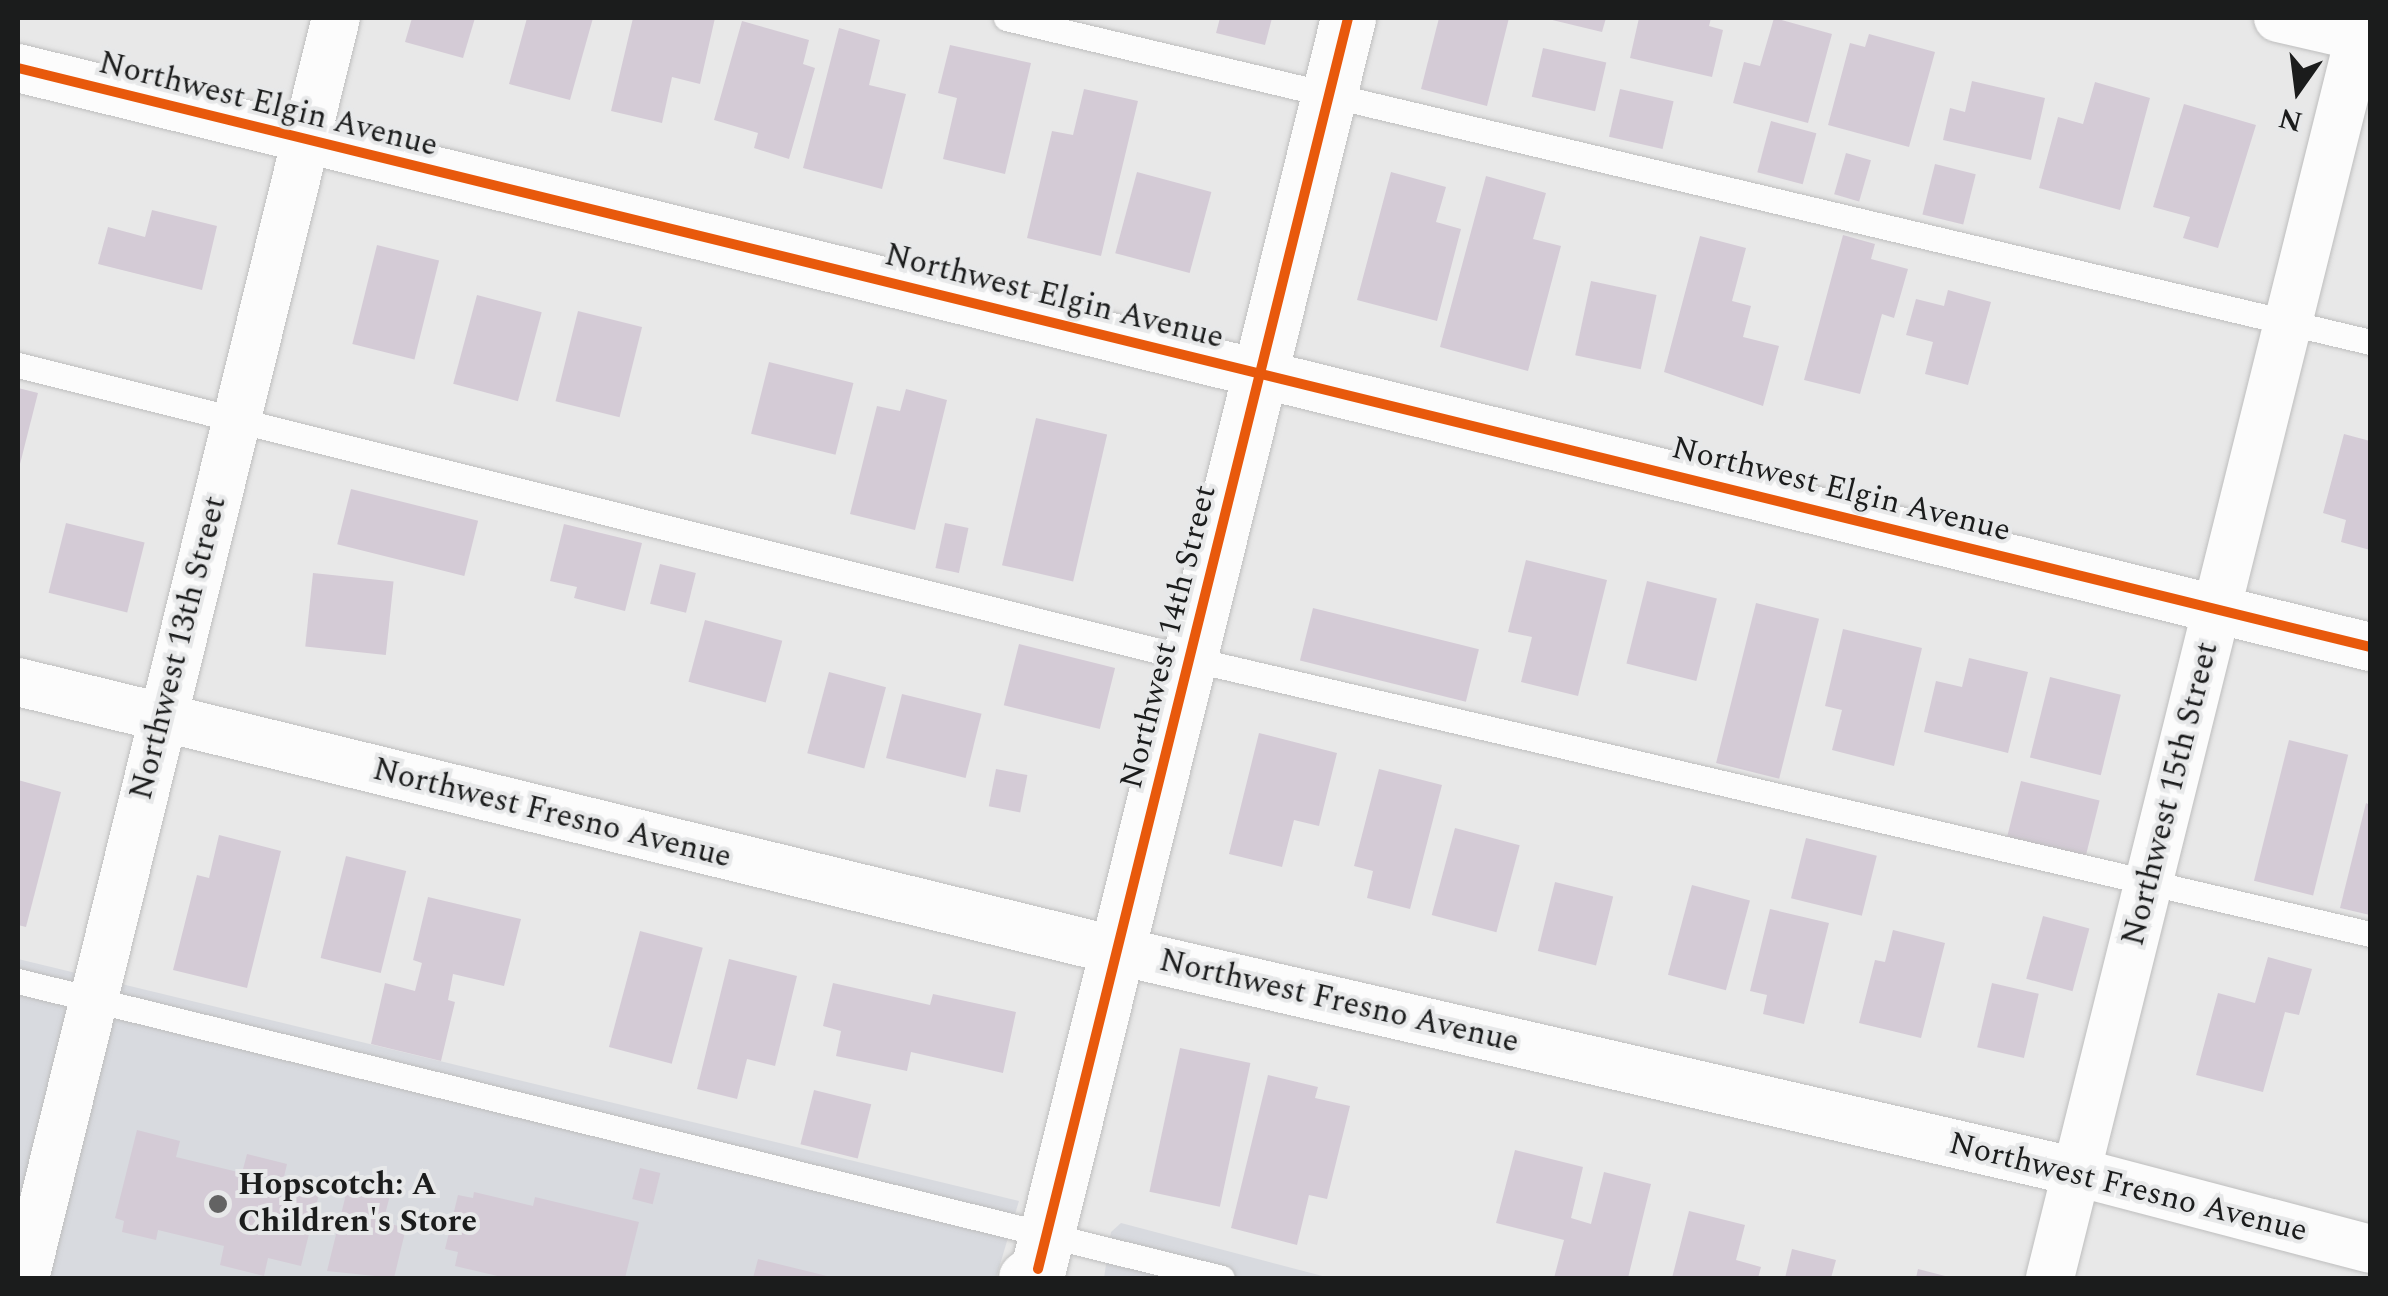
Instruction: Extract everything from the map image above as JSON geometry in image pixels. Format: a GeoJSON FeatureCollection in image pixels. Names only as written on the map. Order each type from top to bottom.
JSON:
{"type":"FeatureCollection","features":[{"type":"Feature","properties":{"kind":"street","name":"Northwest 13th Street"},"geometry":{"type":"LineString","coordinates":[[25,1278],[336,18]]}},
{"type":"Feature","properties":{"kind":"street","name":"Northwest 14th Street"},"geometry":{"type":"LineString","coordinates":[[1038,1266],[1348,18]]}},
{"type":"Feature","properties":{"kind":"street"},"geometry":{"type":"LineString","coordinates":[[2278,18],[2365,31]]}},
{"type":"Feature","properties":{"kind":"street","name":"Northwest 15th Street"},"geometry":{"type":"LineString","coordinates":[[2050,1278],[2288,321],[2365,31]]}},
{"type":"Feature","properties":{"kind":"street","name":"Northwest Elgin Avenue"},"geometry":{"type":"LineString","coordinates":[[18,68],[306,142],[1261,372],[2370,647]]}},
{"type":"Feature","properties":{"kind":"street","name":"Northwest Fresno Avenue"},"geometry":{"type":"LineString","coordinates":[[18,682],[1114,950],[2077,1172],[2370,1249]]}},
{"type":"Feature","properties":{"kind":"lane"},"geometry":{"type":"LineString","coordinates":[[1006,18],[1330,91],[2370,342]]}},
{"type":"Feature","properties":{"kind":"lane"},"geometry":{"type":"LineString","coordinates":[[18,364],[233,423],[1191,659],[2150,877],[2370,934]]}},
{"type":"Feature","properties":{"kind":"lane"},"geometry":{"type":"LineString","coordinates":[[18,981],[1038,1266],[1222,1278]]}},
{"type":"Feature","properties":{"kind":"shaded area"},"geometry":{"type":"Polygon","coordinates":[[[18,959],[1019,1201],[996,1278],[39,1278],[18,1273],[18,959]]]}},
{"type":"Feature","properties":{"kind":"shaded area"},"geometry":{"type":"Polygon","coordinates":[[[1121,1223],[1330,1278],[1104,1278],[1111,1232],[1121,1223]]]}},
{"type":"Feature","properties":{"kind":"building"},"geometry":{"type":"Polygon","coordinates":[[[412,18],[475,18],[463,58],[405,42],[412,18]]]}},
{"type":"Feature","properties":{"kind":"building"},"geometry":{"type":"Polygon","coordinates":[[[527,18],[593,18],[570,100],[509,84],[527,18]]]}},
{"type":"Feature","properties":{"kind":"building"},"geometry":{"type":"Polygon","coordinates":[[[633,18],[715,18],[700,84],[672,77],[662,123],[611,111],[633,18]]]}},
{"type":"Feature","properties":{"kind":"building"},"geometry":{"type":"Polygon","coordinates":[[[1220,18],[1272,18],[1265,45],[1216,33],[1220,18]]]}},
{"type":"Feature","properties":{"kind":"building"},"geometry":{"type":"Polygon","coordinates":[[[1439,18],[1509,18],[1487,106],[1421,89],[1439,18]]]}},
{"type":"Feature","properties":{"kind":"building"},"geometry":{"type":"Polygon","coordinates":[[[1544,18],[1606,18],[1602,32],[1544,18]]]}},
{"type":"Feature","properties":{"kind":"building"},"geometry":{"type":"Polygon","coordinates":[[[1639,18],[1711,18],[1709,26],[1723,30],[1712,77],[1630,58],[1639,18]]]}},
{"type":"Feature","properties":{"kind":"building"},"geometry":{"type":"Polygon","coordinates":[[[1774,18],[1832,34],[1808,123],[1733,103],[1744,62],[1760,66],[1774,18]]]}},
{"type":"Feature","properties":{"kind":"building"},"geometry":{"type":"Polygon","coordinates":[[[742,21],[809,40],[803,64],[815,68],[789,159],[754,148],[758,133],[714,120],[742,21]]]}},
{"type":"Feature","properties":{"kind":"building"},"geometry":{"type":"Polygon","coordinates":[[[839,28],[880,40],[869,85],[906,94],[882,189],[803,168],[839,28]]]}},
{"type":"Feature","properties":{"kind":"building"},"geometry":{"type":"Polygon","coordinates":[[[1869,34],[1935,52],[1909,147],[1828,125],[1850,43],[1865,47],[1869,34]]]}},
{"type":"Feature","properties":{"kind":"building"},"geometry":{"type":"Polygon","coordinates":[[[950,45],[1031,63],[1005,174],[943,159],[957,98],[938,93],[950,45]]]}},
{"type":"Feature","properties":{"kind":"building"},"geometry":{"type":"Polygon","coordinates":[[[1543,48],[1606,63],[1595,111],[1532,97],[1543,48]]]}},
{"type":"Feature","properties":{"kind":"building"},"geometry":{"type":"Polygon","coordinates":[[[1972,81],[2045,98],[2031,160],[1943,140],[1950,108],[1965,112],[1972,81]]]}},
{"type":"Feature","properties":{"kind":"building"},"geometry":{"type":"Polygon","coordinates":[[[2095,82],[2150,98],[2120,210],[2039,188],[2058,117],[2083,124],[2095,82]]]}},
{"type":"Feature","properties":{"kind":"building"},"geometry":{"type":"Polygon","coordinates":[[[1084,89],[1138,101],[1101,256],[1027,238],[1052,131],[1073,135],[1084,89]]]}},
{"type":"Feature","properties":{"kind":"building"},"geometry":{"type":"Polygon","coordinates":[[[1620,89],[1674,101],[1663,149],[1609,137],[1620,89]]]}},
{"type":"Feature","properties":{"kind":"building"},"geometry":{"type":"Polygon","coordinates":[[[2184,104],[2256,125],[2218,248],[2183,238],[2190,217],[2153,207],[2184,104]]]}},
{"type":"Feature","properties":{"kind":"building"},"geometry":{"type":"Polygon","coordinates":[[[1771,121],[1816,133],[1803,184],[1757,172],[1771,121]]]}},
{"type":"Feature","properties":{"kind":"building"},"geometry":{"type":"Polygon","coordinates":[[[1846,153],[1871,160],[1859,202],[1834,194],[1846,153]]]}},
{"type":"Feature","properties":{"kind":"building"},"geometry":{"type":"Polygon","coordinates":[[[1935,164],[1976,174],[1963,225],[1922,214],[1935,164]]]}},
{"type":"Feature","properties":{"kind":"building"},"geometry":{"type":"Polygon","coordinates":[[[1137,172],[1211,192],[1190,273],[1115,253],[1137,172]]]}},
{"type":"Feature","properties":{"kind":"building"},"geometry":{"type":"Polygon","coordinates":[[[1391,172],[1446,187],[1436,222],[1461,229],[1437,321],[1357,300],[1391,172]]]}},
{"type":"Feature","properties":{"kind":"building"},"geometry":{"type":"Polygon","coordinates":[[[1486,176],[1546,193],[1533,239],[1561,246],[1528,371],[1440,347],[1486,176]]]}},
{"type":"Feature","properties":{"kind":"building"},"geometry":{"type":"Polygon","coordinates":[[[152,210],[217,226],[202,290],[98,264],[108,227],[145,237],[152,210]]]}},
{"type":"Feature","properties":{"kind":"building"},"geometry":{"type":"Polygon","coordinates":[[[1843,235],[1875,244],[1871,259],[1908,269],[1894,318],[1882,314],[1860,394],[1804,380],[1843,235]]]}},
{"type":"Feature","properties":{"kind":"building"},"geometry":{"type":"Polygon","coordinates":[[[1700,236],[1746,248],[1732,301],[1751,306],[1743,337],[1779,346],[1763,406],[1664,372],[1700,236]]]}},
{"type":"Feature","properties":{"kind":"building"},"geometry":{"type":"Polygon","coordinates":[[[377,245],[439,260],[414,359],[352,344],[377,245]]]}},
{"type":"Feature","properties":{"kind":"building"},"geometry":{"type":"Polygon","coordinates":[[[1591,281],[1657,295],[1641,369],[1575,355],[1591,281]]]}},
{"type":"Feature","properties":{"kind":"building"},"geometry":{"type":"Polygon","coordinates":[[[1948,290],[1991,302],[1968,385],[1925,374],[1933,342],[1906,335],[1916,299],[1944,306],[1948,290]]]}},
{"type":"Feature","properties":{"kind":"building"},"geometry":{"type":"Polygon","coordinates":[[[477,295],[542,312],[518,401],[453,384],[477,295]]]}},
{"type":"Feature","properties":{"kind":"building"},"geometry":{"type":"Polygon","coordinates":[[[578,311],[642,327],[620,417],[556,401],[578,311]]]}},
{"type":"Feature","properties":{"kind":"building"},"geometry":{"type":"Polygon","coordinates":[[[769,362],[853,383],[836,455],[751,434],[769,362]]]}},
{"type":"Feature","properties":{"kind":"building"},"geometry":{"type":"Polygon","coordinates":[[[18,388],[38,393],[19,468],[18,468],[18,388]]]}},
{"type":"Feature","properties":{"kind":"building"},"geometry":{"type":"Polygon","coordinates":[[[906,389],[947,400],[915,530],[850,514],[877,406],[900,411],[906,389]]]}},
{"type":"Feature","properties":{"kind":"building"},"geometry":{"type":"Polygon","coordinates":[[[1036,418],[1107,434],[1073,582],[1002,565],[1036,418]]]}},
{"type":"Feature","properties":{"kind":"building"},"geometry":{"type":"Polygon","coordinates":[[[2344,434],[2370,441],[2370,550],[2341,542],[2346,520],[2323,513],[2344,434]]]}},
{"type":"Feature","properties":{"kind":"building"},"geometry":{"type":"Polygon","coordinates":[[[351,489],[478,521],[464,576],[337,544],[351,489]]]}},
{"type":"Feature","properties":{"kind":"building"},"geometry":{"type":"Polygon","coordinates":[[[66,523],[145,543],[127,612],[49,593],[66,523]]]}},
{"type":"Feature","properties":{"kind":"building"},"geometry":{"type":"Polygon","coordinates":[[[945,523],[968,528],[959,573],[935,568],[945,523]]]}},
{"type":"Feature","properties":{"kind":"building"},"geometry":{"type":"Polygon","coordinates":[[[564,524],[642,543],[625,611],[574,598],[577,587],[550,581],[564,524]]]}},
{"type":"Feature","properties":{"kind":"building"},"geometry":{"type":"Polygon","coordinates":[[[1526,560],[1607,580],[1578,696],[1521,682],[1532,637],[1508,632],[1526,560]]]}},
{"type":"Feature","properties":{"kind":"building"},"geometry":{"type":"Polygon","coordinates":[[[660,564],[696,573],[686,613],[650,604],[660,564]]]}},
{"type":"Feature","properties":{"kind":"building"},"geometry":{"type":"Polygon","coordinates":[[[313,573],[394,581],[386,655],[305,647],[313,573]]]}},
{"type":"Feature","properties":{"kind":"building"},"geometry":{"type":"Polygon","coordinates":[[[1647,581],[1717,598],[1696,681],[1626,663],[1647,581]]]}},
{"type":"Feature","properties":{"kind":"building"},"geometry":{"type":"Polygon","coordinates":[[[1756,603],[1819,619],[1779,779],[1716,763],[1756,603]]]}},
{"type":"Feature","properties":{"kind":"building"},"geometry":{"type":"Polygon","coordinates":[[[1313,608],[1479,649],[1466,702],[1300,660],[1313,608]]]}},
{"type":"Feature","properties":{"kind":"building"},"geometry":{"type":"Polygon","coordinates":[[[705,620],[782,641],[766,703],[688,682],[705,620]]]}},
{"type":"Feature","properties":{"kind":"building"},"geometry":{"type":"Polygon","coordinates":[[[1843,629],[1922,648],[1894,766],[1832,750],[1842,710],[1825,706],[1843,629]]]}},
{"type":"Feature","properties":{"kind":"building"},"geometry":{"type":"Polygon","coordinates":[[[1019,644],[1115,668],[1100,729],[1004,705],[1019,644]]]}},
{"type":"Feature","properties":{"kind":"building"},"geometry":{"type":"Polygon","coordinates":[[[1969,658],[2028,672],[2008,753],[1924,732],[1936,681],[1962,687],[1969,658]]]}},
{"type":"Feature","properties":{"kind":"building"},"geometry":{"type":"Polygon","coordinates":[[[829,672],[886,687],[864,768],[807,753],[829,672]]]}},
{"type":"Feature","properties":{"kind":"building"},"geometry":{"type":"Polygon","coordinates":[[[2050,677],[2121,695],[2101,775],[2030,758],[2050,677]]]}},
{"type":"Feature","properties":{"kind":"building"},"geometry":{"type":"Polygon","coordinates":[[[902,694],[982,714],[966,778],[886,758],[902,694]]]}},
{"type":"Feature","properties":{"kind":"building"},"geometry":{"type":"Polygon","coordinates":[[[1259,733],[1337,753],[1319,826],[1294,820],[1282,867],[1229,854],[1259,733]]]}},
{"type":"Feature","properties":{"kind":"building"},"geometry":{"type":"Polygon","coordinates":[[[2289,740],[2348,755],[2313,895],[2254,881],[2289,740]]]}},
{"type":"Feature","properties":{"kind":"building"},"geometry":{"type":"Polygon","coordinates":[[[996,769],[1027,775],[1020,812],[989,806],[996,769]]]}},
{"type":"Feature","properties":{"kind":"building"},"geometry":{"type":"Polygon","coordinates":[[[1379,769],[1442,785],[1410,909],[1367,898],[1373,871],[1354,866],[1379,769]]]}},
{"type":"Feature","properties":{"kind":"building"},"geometry":{"type":"Polygon","coordinates":[[[18,780],[61,792],[26,927],[18,925],[18,780]]]}},
{"type":"Feature","properties":{"kind":"building"},"geometry":{"type":"Polygon","coordinates":[[[2021,781],[2100,801],[2085,860],[2006,840],[2021,781]]]}},
{"type":"Feature","properties":{"kind":"building"},"geometry":{"type":"Polygon","coordinates":[[[2366,803],[2370,805],[2370,915],[2340,908],[2366,803]]]}},
{"type":"Feature","properties":{"kind":"building"},"geometry":{"type":"Polygon","coordinates":[[[1455,828],[1520,845],[1496,932],[1432,915],[1455,828]]]}},
{"type":"Feature","properties":{"kind":"building"},"geometry":{"type":"Polygon","coordinates":[[[219,835],[281,851],[247,988],[173,970],[197,875],[209,878],[219,835]]]}},
{"type":"Feature","properties":{"kind":"building"},"geometry":{"type":"Polygon","coordinates":[[[1806,838],[1877,856],[1862,916],[1791,898],[1806,838]]]}},
{"type":"Feature","properties":{"kind":"building"},"geometry":{"type":"Polygon","coordinates":[[[346,856],[406,871],[381,973],[321,958],[346,856]]]}},
{"type":"Feature","properties":{"kind":"building"},"geometry":{"type":"Polygon","coordinates":[[[1555,882],[1613,897],[1596,965],[1538,951],[1555,882]]]}},
{"type":"Feature","properties":{"kind":"building"},"geometry":{"type":"Polygon","coordinates":[[[1692,885],[1750,901],[1726,990],[1668,975],[1692,885]]]}},
{"type":"Feature","properties":{"kind":"building"},"geometry":{"type":"Polygon","coordinates":[[[428,897],[521,919],[504,986],[453,974],[448,1000],[455,1002],[441,1061],[371,1044],[385,983],[415,991],[422,963],[413,960],[428,897]]]}},
{"type":"Feature","properties":{"kind":"building"},"geometry":{"type":"Polygon","coordinates":[[[1770,909],[1829,923],[1804,1024],[1763,1014],[1767,995],[1750,991],[1770,909]]]}},
{"type":"Feature","properties":{"kind":"building"},"geometry":{"type":"Polygon","coordinates":[[[2043,916],[2089,928],[2073,991],[2026,979],[2043,916]]]}},
{"type":"Feature","properties":{"kind":"building"},"geometry":{"type":"Polygon","coordinates":[[[1893,930],[1945,943],[1921,1038],[1859,1023],[1875,960],[1885,962],[1893,930]]]}},
{"type":"Feature","properties":{"kind":"building"},"geometry":{"type":"Polygon","coordinates":[[[640,931],[703,948],[672,1064],[609,1047],[640,931]]]}},
{"type":"Feature","properties":{"kind":"building"},"geometry":{"type":"Polygon","coordinates":[[[2268,957],[2312,969],[2299,1015],[2285,1012],[2263,1092],[2196,1075],[2218,993],[2255,1003],[2268,957]]]}},
{"type":"Feature","properties":{"kind":"building"},"geometry":{"type":"Polygon","coordinates":[[[729,959],[797,976],[775,1066],[747,1059],[737,1099],[697,1089],[729,959]]]}},
{"type":"Feature","properties":{"kind":"building"},"geometry":{"type":"Polygon","coordinates":[[[833,983],[930,1005],[933,994],[1016,1012],[1003,1073],[911,1052],[907,1071],[836,1056],[841,1031],[823,1026],[833,983]]]}},
{"type":"Feature","properties":{"kind":"building"},"geometry":{"type":"Polygon","coordinates":[[[1992,983],[2039,994],[2024,1058],[1977,1047],[1992,983]]]}},
{"type":"Feature","properties":{"kind":"building"},"geometry":{"type":"Polygon","coordinates":[[[1180,1048],[1250,1063],[1220,1207],[1149,1192],[1180,1048]]]}},
{"type":"Feature","properties":{"kind":"building"},"geometry":{"type":"Polygon","coordinates":[[[1268,1075],[1318,1087],[1315,1098],[1350,1106],[1327,1199],[1309,1195],[1297,1245],[1231,1228],[1268,1075]]]}},
{"type":"Feature","properties":{"kind":"building"},"geometry":{"type":"Polygon","coordinates":[[[814,1090],[871,1104],[858,1159],[800,1144],[814,1090]]]}},
{"type":"Feature","properties":{"kind":"building","name":"Hopscotch: A Children's Store"},"geometry":{"type":"Polygon","coordinates":[[[137,1130],[180,1141],[176,1157],[242,1173],[247,1154],[287,1164],[283,1181],[320,1190],[301,1266],[268,1258],[264,1276],[220,1265],[224,1246],[158,1230],[156,1240],[122,1232],[124,1221],[115,1218],[137,1130]]]}},
{"type":"Feature","properties":{"kind":"building"},"geometry":{"type":"Polygon","coordinates":[[[1515,1150],[1583,1167],[1571,1218],[1591,1224],[1604,1172],[1651,1184],[1628,1278],[1554,1278],[1564,1240],[1496,1223],[1515,1150]]]}},
{"type":"Feature","properties":{"kind":"building"},"geometry":{"type":"Polygon","coordinates":[[[640,1168],[660,1173],[653,1204],[632,1199],[640,1168]]]}},
{"type":"Feature","properties":{"kind":"building"},"geometry":{"type":"Polygon","coordinates":[[[351,1174],[393,1184],[383,1222],[406,1228],[394,1278],[327,1271],[351,1174]]]}},
{"type":"Feature","properties":{"kind":"building"},"geometry":{"type":"Polygon","coordinates":[[[474,1192],[533,1206],[535,1197],[639,1222],[625,1278],[506,1278],[455,1266],[458,1252],[445,1249],[458,1195],[473,1198],[474,1192]]]}},
{"type":"Feature","properties":{"kind":"building"},"geometry":{"type":"Polygon","coordinates":[[[1689,1211],[1745,1225],[1736,1260],[1761,1267],[1758,1278],[1672,1278],[1689,1211]]]}},
{"type":"Feature","properties":{"kind":"building"},"geometry":{"type":"Polygon","coordinates":[[[1792,1249],[1836,1260],[1831,1278],[1785,1278],[1792,1249]]]}},
{"type":"Feature","properties":{"kind":"building"},"geometry":{"type":"Polygon","coordinates":[[[758,1259],[831,1277],[831,1278],[753,1278],[758,1259]]]}},
{"type":"Feature","properties":{"kind":"building"},"geometry":{"type":"Polygon","coordinates":[[[1918,1269],[1949,1277],[1949,1278],[1916,1278],[1918,1269]]]}},
{"type":"Feature","properties":{"kind":"cycle path"},"geometry":{"type":"LineString","coordinates":[[1038,1269],[1348,18]]}},
{"type":"Feature","properties":{"kind":"cycle path"},"geometry":{"type":"LineString","coordinates":[[18,68],[2370,647]]}},
{"type":"Feature","properties":{"kind":"place","name":"Hopscotch: A Children's Store"},"geometry":{"type":"Point","coordinates":[218,1204]}}]}
